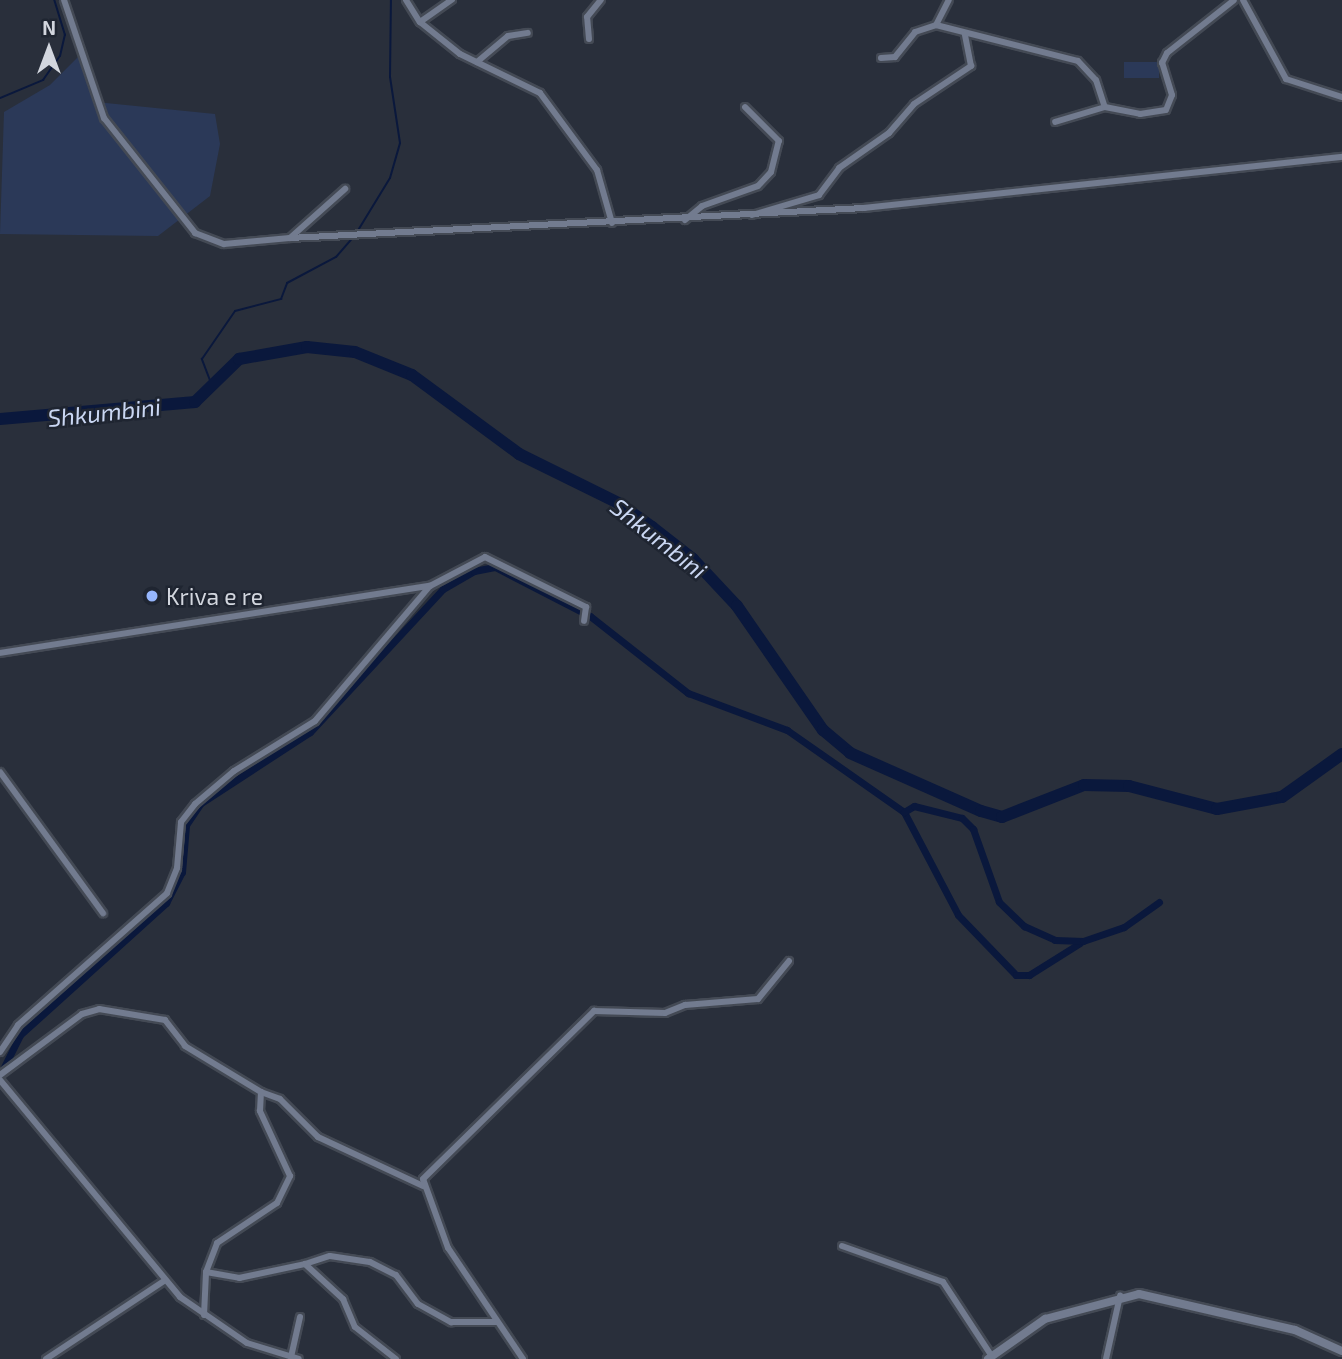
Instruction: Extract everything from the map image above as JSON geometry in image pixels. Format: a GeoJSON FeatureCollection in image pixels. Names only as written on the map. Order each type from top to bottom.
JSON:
{"type":"FeatureCollection","features":[{"type":"Feature","properties":{"kind":"street"},"geometry":{"type":"LineString","coordinates":[[65,0],[93,95],[110,129],[184,222],[225,244],[363,232],[750,216],[1342,157]]}},
{"type":"Feature","properties":{"kind":"street"},"geometry":{"type":"LineString","coordinates":[[406,0],[420,22],[477,62],[540,93],[597,170],[612,223]]}},
{"type":"Feature","properties":{"kind":"street"},"geometry":{"type":"LineString","coordinates":[[420,22],[452,0]]}},
{"type":"Feature","properties":{"kind":"street"},"geometry":{"type":"LineString","coordinates":[[589,39],[587,18],[601,0]]}},
{"type":"Feature","properties":{"kind":"street"},"geometry":{"type":"LineString","coordinates":[[936,25],[949,0]]}},
{"type":"Feature","properties":{"kind":"street"},"geometry":{"type":"LineString","coordinates":[[1055,122],[1105,107],[1140,114],[1166,110],[1172,95],[1162,63],[1167,53],[1234,0]]}},
{"type":"Feature","properties":{"kind":"street"},"geometry":{"type":"LineString","coordinates":[[1243,0],[1289,82],[1342,97]]}},
{"type":"Feature","properties":{"kind":"street"},"geometry":{"type":"LineString","coordinates":[[880,58],[895,57],[915,32],[936,25],[1078,61],[1096,80],[1105,107]]}},
{"type":"Feature","properties":{"kind":"street"},"geometry":{"type":"LineString","coordinates":[[477,62],[508,36],[528,33]]}},
{"type":"Feature","properties":{"kind":"street"},"geometry":{"type":"LineString","coordinates":[[750,216],[818,195],[839,168],[889,133],[914,104],[971,66],[965,34]]}},
{"type":"Feature","properties":{"kind":"street"},"geometry":{"type":"LineString","coordinates":[[685,220],[702,206],[758,186],[771,172],[779,141],[745,107]]}},
{"type":"Feature","properties":{"kind":"street"},"geometry":{"type":"LineString","coordinates":[[290,238],[345,189]]}},
{"type":"Feature","properties":{"kind":"street"},"geometry":{"type":"LineString","coordinates":[[0,653],[430,586],[489,557],[584,615]]}},
{"type":"Feature","properties":{"kind":"street"},"geometry":{"type":"LineString","coordinates":[[0,1052],[18,1024],[167,893],[177,869],[181,822],[195,804],[234,771],[315,721],[430,586]]}},
{"type":"Feature","properties":{"kind":"street"},"geometry":{"type":"LineString","coordinates":[[0,772],[103,913]]}},
{"type":"Feature","properties":{"kind":"street"},"geometry":{"type":"LineString","coordinates":[[523,1359],[448,1248],[424,1188],[430,1169],[506,1103],[594,1011],[665,1013],[685,1005],[758,999],[789,961]]}},
{"type":"Feature","properties":{"kind":"street"},"geometry":{"type":"LineString","coordinates":[[299,1359],[247,1343],[204,1315],[164,1282],[0,1077],[82,1014],[107,1010],[164,1020],[185,1046],[261,1092],[280,1099],[318,1137],[424,1188]]}},
{"type":"Feature","properties":{"kind":"street"},"geometry":{"type":"LineString","coordinates":[[204,1315],[205,1272],[218,1243],[277,1203],[287,1185],[289,1163],[260,1111],[261,1092]]}},
{"type":"Feature","properties":{"kind":"street"},"geometry":{"type":"LineString","coordinates":[[842,1246],[943,1282],[989,1357],[1045,1319],[1120,1296],[1168,1296],[1305,1332],[1342,1351]]}},
{"type":"Feature","properties":{"kind":"street"},"geometry":{"type":"LineString","coordinates":[[205,1272],[239,1278],[330,1256],[370,1262],[396,1275],[418,1304],[451,1322],[497,1322]]}},
{"type":"Feature","properties":{"kind":"street"},"geometry":{"type":"LineString","coordinates":[[305,1264],[343,1299],[355,1327],[396,1359]]}},
{"type":"Feature","properties":{"kind":"street"},"geometry":{"type":"LineString","coordinates":[[46,1359],[164,1282]]}},
{"type":"Feature","properties":{"kind":"street"},"geometry":{"type":"LineString","coordinates":[[1107,1359],[1120,1296]]}},
{"type":"Feature","properties":{"kind":"street"},"geometry":{"type":"LineString","coordinates":[[291,1357],[300,1317]]}},
{"type":"Feature","properties":{"kind":"shaded area"},"geometry":{"type":"Polygon","coordinates":[[[82,53],[96,102],[215,114],[220,144],[210,196],[158,236],[0,234],[4,112],[50,85],[82,53]]]}},
{"type":"Feature","properties":{"kind":"shaded area"},"geometry":{"type":"Polygon","coordinates":[[[1124,62],[1159,62],[1159,78],[1124,78],[1124,62]]]}},
{"type":"Feature","properties":{"kind":"waterway"},"geometry":{"type":"LineString","coordinates":[[0,98],[43,80],[60,56],[65,35],[54,0]]}},
{"type":"Feature","properties":{"kind":"waterway"},"geometry":{"type":"LineString","coordinates":[[357,232],[390,178],[400,143],[390,77],[391,0]]}},
{"type":"Feature","properties":{"kind":"waterway"},"geometry":{"type":"LineString","coordinates":[[211,383],[202,359],[235,311],[281,299],[287,283],[336,257],[354,236]]}},
{"type":"Feature","properties":{"kind":"waterway","name":"Shkumbini"},"geometry":{"type":"LineString","coordinates":[[0,419],[195,402],[239,359],[307,347],[355,352],[412,375],[519,454],[618,503],[652,527],[693,559],[737,606],[823,730],[850,753],[981,811],[1002,817],[1084,785],[1129,786],[1217,809],[1282,797],[1342,754]]}},
{"type":"Feature","properties":{"kind":"waterway"},"geometry":{"type":"LineString","coordinates":[[1,1073],[20,1035],[166,903],[182,872],[186,825],[201,803],[310,732],[443,589],[474,571],[495,567],[590,616],[688,693],[787,730],[904,812],[914,806],[962,818],[973,829],[999,902],[1024,926],[1055,940],[1083,941],[1124,927],[1159,902]]}},
{"type":"Feature","properties":{"kind":"waterway"},"geometry":{"type":"LineString","coordinates":[[904,812],[958,915],[1016,975],[1029,975],[1080,943]]}},
{"type":"Feature","properties":{"kind":"place","name":"Kriva e re"},"geometry":{"type":"Point","coordinates":[152,596]}}]}
